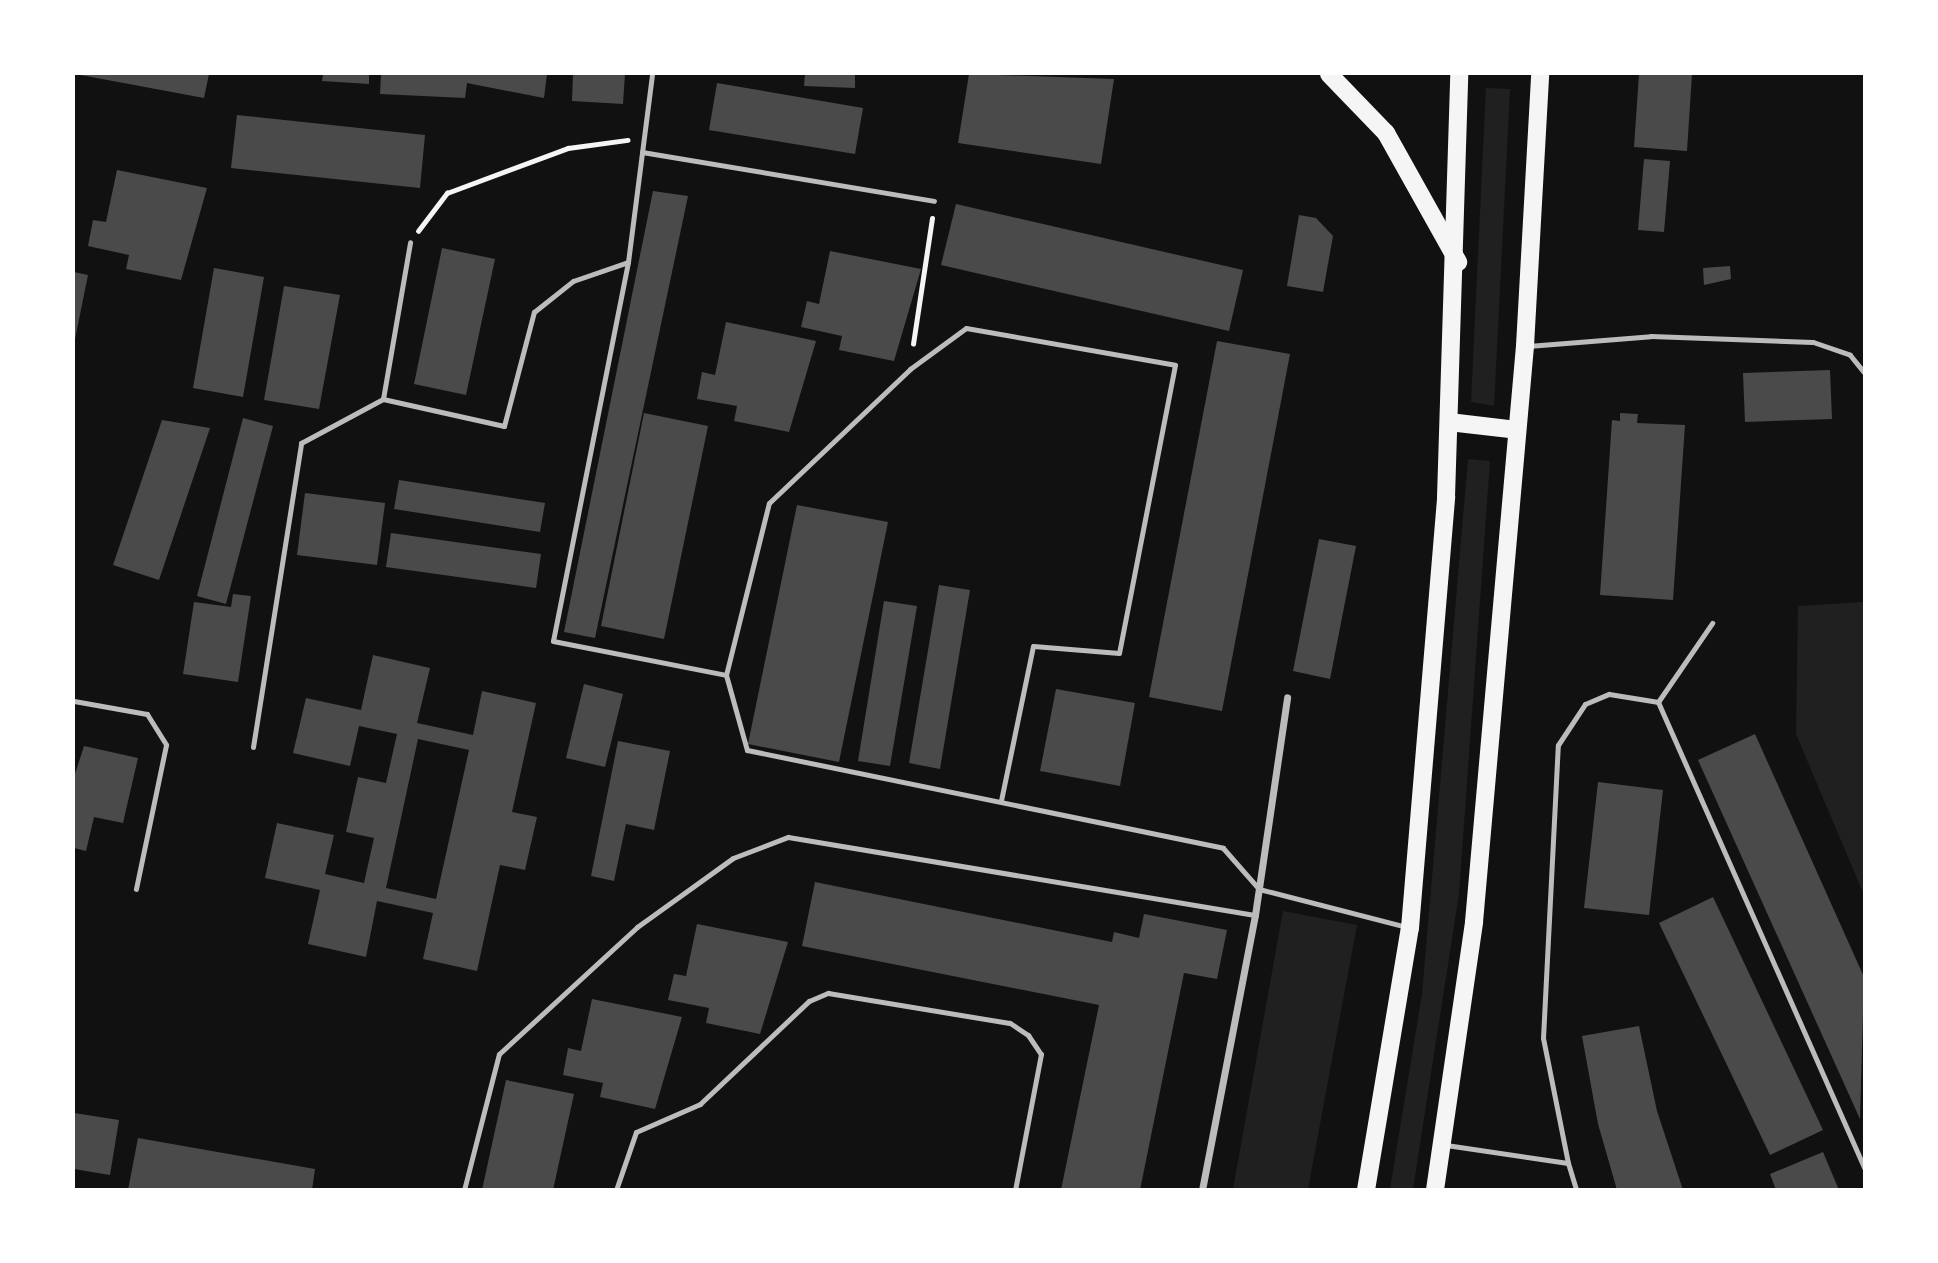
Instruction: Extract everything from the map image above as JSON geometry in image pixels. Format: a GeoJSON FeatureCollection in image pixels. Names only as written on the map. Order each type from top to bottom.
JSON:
{"type":"FeatureCollection","features":[{"type":"Feature","properties":{"kind":"main road"},"geometry":{"type":"LineString","coordinates":[[1329,74],[1386,132],[1458,262]]}},
{"type":"Feature","properties":{"kind":"main road"},"geometry":{"type":"LineString","coordinates":[[1366,1189],[1410,928],[1450,422],[1458,262],[1459,74]]}},
{"type":"Feature","properties":{"kind":"main road"},"geometry":{"type":"LineString","coordinates":[[1435,1189],[1474,922],[1525,346],[1540,74]]}},
{"type":"Feature","properties":{"kind":"main road"},"geometry":{"type":"LineString","coordinates":[[1450,422],[1517,430]]}},
{"type":"Feature","properties":{"kind":"street"},"geometry":{"type":"LineString","coordinates":[[1202,1189],[1255,915],[1287,697]]}},
{"type":"Feature","properties":{"kind":"lane"},"geometry":{"type":"LineString","coordinates":[[652,74],[628,261],[553,641],[726,675]]}},
{"type":"Feature","properties":{"kind":"lane"},"geometry":{"type":"LineString","coordinates":[[642,152],[934,201]]}},
{"type":"Feature","properties":{"kind":"lane"},"geometry":{"type":"LineString","coordinates":[[383,399],[410,242]]}},
{"type":"Feature","properties":{"kind":"lane"},"geometry":{"type":"LineString","coordinates":[[253,747],[301,443],[383,399],[504,426],[534,312],[573,281],[628,261]]}},
{"type":"Feature","properties":{"kind":"lane"},"geometry":{"type":"LineString","coordinates":[[1001,800],[1032,646],[1119,653],[1175,365],[966,328],[910,369],[769,503],[726,675],[747,750],[1001,800],[1223,848],[1259,889],[1410,928]]}},
{"type":"Feature","properties":{"kind":"lane"},"geometry":{"type":"LineString","coordinates":[[1525,346],[1651,336],[1813,342],[1850,355],[1864,372]]}},
{"type":"Feature","properties":{"kind":"lane"},"geometry":{"type":"LineString","coordinates":[[1658,702],[1712,623]]}},
{"type":"Feature","properties":{"kind":"lane"},"geometry":{"type":"LineString","coordinates":[[1576,1189],[1568,1163],[1543,1038],[1558,745],[1585,704],[1609,694],[1658,702]]}},
{"type":"Feature","properties":{"kind":"lane"},"geometry":{"type":"LineString","coordinates":[[74,701],[147,714],[166,745],[135,889]]}},
{"type":"Feature","properties":{"kind":"lane"},"geometry":{"type":"LineString","coordinates":[[1658,702],[1699,806],[1864,1167]]}},
{"type":"Feature","properties":{"kind":"lane"},"geometry":{"type":"LineString","coordinates":[[464,1189],[499,1054],[637,927],[733,858],[788,837],[1255,915]]}},
{"type":"Feature","properties":{"kind":"lane"},"geometry":{"type":"LineString","coordinates":[[616,1189],[636,1132],[700,1104],[809,1001],[828,993],[1010,1023],[1028,1035],[1041,1054],[1015,1189]]}},
{"type":"Feature","properties":{"kind":"lane"},"geometry":{"type":"LineString","coordinates":[[1443,1145],[1568,1163]]}},
{"type":"Feature","properties":{"kind":"path"},"geometry":{"type":"LineString","coordinates":[[410,242],[447,193],[568,148],[644,137]]}},
{"type":"Feature","properties":{"kind":"path"},"geometry":{"type":"LineString","coordinates":[[910,369],[934,201]]}},
{"type":"Feature","properties":{"kind":"shaded area"},"geometry":{"type":"Polygon","coordinates":[[[1486,88],[1510,89],[1494,406],[1471,402],[1486,88]]]}},
{"type":"Feature","properties":{"kind":"shaded area"},"geometry":{"type":"Polygon","coordinates":[[[1468,459],[1490,461],[1459,894],[1413,1189],[1390,1189],[1422,994],[1468,459]]]}},
{"type":"Feature","properties":{"kind":"shaded area"},"geometry":{"type":"Polygon","coordinates":[[[1864,602],[1864,895],[1796,734],[1798,606],[1864,602]]]}},
{"type":"Feature","properties":{"kind":"shaded area"},"geometry":{"type":"Polygon","coordinates":[[[1283,911],[1357,925],[1308,1189],[1233,1189],[1283,911]]]}},
{"type":"Feature","properties":{"kind":"building"},"geometry":{"type":"Polygon","coordinates":[[[75,74],[209,74],[204,98],[75,74]]]}},
{"type":"Feature","properties":{"kind":"building"},"geometry":{"type":"Polygon","coordinates":[[[323,74],[369,74],[369,84],[322,81],[323,74]]]}},
{"type":"Feature","properties":{"kind":"building"},"geometry":{"type":"Polygon","coordinates":[[[381,74],[547,74],[544,98],[467,83],[465,98],[380,94],[381,74]]]}},
{"type":"Feature","properties":{"kind":"building"},"geometry":{"type":"Polygon","coordinates":[[[573,74],[625,74],[623,104],[572,101],[573,74]]]}},
{"type":"Feature","properties":{"kind":"building"},"geometry":{"type":"Polygon","coordinates":[[[805,74],[855,74],[855,88],[804,86],[805,74]]]}},
{"type":"Feature","properties":{"kind":"building"},"geometry":{"type":"Polygon","coordinates":[[[969,74],[1114,79],[1101,164],[958,143],[969,74]]]}},
{"type":"Feature","properties":{"kind":"building"},"geometry":{"type":"Polygon","coordinates":[[[1639,74],[1692,74],[1687,151],[1634,147],[1639,74]]]}},
{"type":"Feature","properties":{"kind":"building"},"geometry":{"type":"Polygon","coordinates":[[[717,83],[863,108],[855,154],[709,130],[717,83]]]}},
{"type":"Feature","properties":{"kind":"building"},"geometry":{"type":"Polygon","coordinates":[[[237,115],[425,135],[420,188],[231,168],[237,115]]]}},
{"type":"Feature","properties":{"kind":"building"},"geometry":{"type":"Polygon","coordinates":[[[1644,159],[1670,161],[1664,232],[1638,230],[1644,159]]]}},
{"type":"Feature","properties":{"kind":"building"},"geometry":{"type":"Polygon","coordinates":[[[117,170],[207,188],[181,280],[126,269],[129,255],[88,246],[93,220],[106,222],[117,170]]]}},
{"type":"Feature","properties":{"kind":"building"},"geometry":{"type":"Polygon","coordinates":[[[653,191],[688,196],[595,638],[564,632],[653,191]]]}},
{"type":"Feature","properties":{"kind":"building"},"geometry":{"type":"Polygon","coordinates":[[[956,204],[1243,270],[1229,331],[941,265],[956,204]]]}},
{"type":"Feature","properties":{"kind":"building"},"geometry":{"type":"Polygon","coordinates":[[[1299,215],[1316,218],[1333,236],[1323,292],[1287,286],[1299,215]]]}},
{"type":"Feature","properties":{"kind":"building"},"geometry":{"type":"Polygon","coordinates":[[[442,248],[495,259],[466,395],[414,384],[442,248]]]}},
{"type":"Feature","properties":{"kind":"building"},"geometry":{"type":"Polygon","coordinates":[[[830,251],[921,269],[894,361],[839,350],[842,336],[801,327],[807,301],[819,304],[830,251]]]}},
{"type":"Feature","properties":{"kind":"building"},"geometry":{"type":"Polygon","coordinates":[[[1730,266],[1731,279],[1704,285],[1703,268],[1730,266]]]}},
{"type":"Feature","properties":{"kind":"building"},"geometry":{"type":"Polygon","coordinates":[[[214,268],[264,277],[243,397],[193,388],[214,268]]]}},
{"type":"Feature","properties":{"kind":"building"},"geometry":{"type":"Polygon","coordinates":[[[74,272],[88,275],[75,339],[74,339],[74,272]]]}},
{"type":"Feature","properties":{"kind":"building"},"geometry":{"type":"Polygon","coordinates":[[[284,286],[340,295],[319,409],[264,400],[284,286]]]}},
{"type":"Feature","properties":{"kind":"building"},"geometry":{"type":"Polygon","coordinates":[[[726,322],[816,341],[789,432],[734,421],[737,406],[697,399],[702,372],[715,375],[726,322]]]}},
{"type":"Feature","properties":{"kind":"building"},"geometry":{"type":"Polygon","coordinates":[[[1217,341],[1290,354],[1222,711],[1149,697],[1217,341]]]}},
{"type":"Feature","properties":{"kind":"building"},"geometry":{"type":"Polygon","coordinates":[[[1830,370],[1832,419],[1745,422],[1743,373],[1830,370]]]}},
{"type":"Feature","properties":{"kind":"building"},"geometry":{"type":"Polygon","coordinates":[[[644,413],[708,426],[664,639],[601,626],[644,413]]]}},
{"type":"Feature","properties":{"kind":"building"},"geometry":{"type":"Polygon","coordinates":[[[1620,413],[1638,414],[1637,423],[1685,425],[1673,600],[1600,595],[1612,420],[1620,421],[1620,413]]]}},
{"type":"Feature","properties":{"kind":"building"},"geometry":{"type":"Polygon","coordinates":[[[243,418],[273,426],[226,604],[197,596],[243,418]]]}},
{"type":"Feature","properties":{"kind":"building"},"geometry":{"type":"Polygon","coordinates":[[[162,420],[210,428],[159,580],[113,565],[162,420]]]}},
{"type":"Feature","properties":{"kind":"building"},"geometry":{"type":"Polygon","coordinates":[[[399,480],[545,503],[540,532],[394,509],[399,480]]]}},
{"type":"Feature","properties":{"kind":"building"},"geometry":{"type":"Polygon","coordinates":[[[305,493],[385,503],[377,565],[297,555],[305,493]]]}},
{"type":"Feature","properties":{"kind":"building"},"geometry":{"type":"Polygon","coordinates":[[[797,505],[888,522],[839,762],[748,744],[797,505]]]}},
{"type":"Feature","properties":{"kind":"building"},"geometry":{"type":"Polygon","coordinates":[[[391,533],[541,554],[536,588],[386,567],[391,533]]]}},
{"type":"Feature","properties":{"kind":"building"},"geometry":{"type":"Polygon","coordinates":[[[1319,539],[1356,546],[1330,679],[1293,671],[1319,539]]]}},
{"type":"Feature","properties":{"kind":"building"},"geometry":{"type":"Polygon","coordinates":[[[939,585],[970,590],[940,769],[909,763],[939,585]]]}},
{"type":"Feature","properties":{"kind":"building"},"geometry":{"type":"Polygon","coordinates":[[[233,594],[251,596],[238,682],[183,674],[194,602],[231,607],[233,594]]]}},
{"type":"Feature","properties":{"kind":"building"},"geometry":{"type":"Polygon","coordinates":[[[884,601],[917,606],[890,766],[858,761],[884,601]]]}},
{"type":"Feature","properties":{"kind":"building"},"geometry":{"type":"Polygon","coordinates":[[[373,655],[430,668],[417,723],[473,735],[482,691],[536,703],[512,812],[537,817],[525,870],[500,865],[477,971],[423,959],[433,913],[377,901],[366,957],[308,944],[320,890],[265,878],[277,823],[334,835],[325,874],[364,883],[374,838],[346,832],[358,777],[386,783],[397,734],[359,726],[350,766],[293,753],[306,698],[361,710],[373,655]],[[418,739],[386,888],[436,899],[469,750],[418,739]]]}},
{"type":"Feature","properties":{"kind":"building"},"geometry":{"type":"Polygon","coordinates":[[[584,684],[623,694],[605,767],[566,758],[584,684]]]}},
{"type":"Feature","properties":{"kind":"building"},"geometry":{"type":"Polygon","coordinates":[[[1056,689],[1135,703],[1120,786],[1040,771],[1056,689]]]}},
{"type":"Feature","properties":{"kind":"building"},"geometry":{"type":"Polygon","coordinates":[[[1755,734],[1864,977],[1860,1119],[1698,760],[1755,734]]]}},
{"type":"Feature","properties":{"kind":"building"},"geometry":{"type":"Polygon","coordinates":[[[618,741],[670,751],[654,830],[626,824],[614,881],[591,876],[618,741]]]}},
{"type":"Feature","properties":{"kind":"building"},"geometry":{"type":"Polygon","coordinates":[[[84,746],[138,758],[123,823],[94,817],[86,851],[74,848],[74,777],[84,746]]]}},
{"type":"Feature","properties":{"kind":"building"},"geometry":{"type":"Polygon","coordinates":[[[1598,782],[1663,790],[1649,915],[1584,908],[1598,782]]]}},
{"type":"Feature","properties":{"kind":"building"},"geometry":{"type":"Polygon","coordinates":[[[815,882],[1112,942],[1114,932],[1139,938],[1144,914],[1227,930],[1217,979],[1184,973],[1140,1190],[1061,1190],[1099,1005],[802,946],[815,882]]]}},
{"type":"Feature","properties":{"kind":"building"},"geometry":{"type":"Polygon","coordinates":[[[1713,897],[1823,1130],[1770,1155],[1659,923],[1713,897]]]}},
{"type":"Feature","properties":{"kind":"building"},"geometry":{"type":"Polygon","coordinates":[[[697,924],[788,942],[760,1034],[706,1023],[709,1008],[668,1000],[674,974],[686,976],[697,924]]]}},
{"type":"Feature","properties":{"kind":"building"},"geometry":{"type":"Polygon","coordinates":[[[592,999],[682,1017],[655,1109],[600,1097],[603,1083],[563,1075],[568,1048],[581,1051],[592,999]]]}},
{"type":"Feature","properties":{"kind":"building"},"geometry":{"type":"Polygon","coordinates":[[[1639,1026],[1657,1111],[1683,1190],[1617,1190],[1598,1124],[1582,1036],[1639,1026]]]}},
{"type":"Feature","properties":{"kind":"building"},"geometry":{"type":"Polygon","coordinates":[[[506,1080],[574,1094],[553,1190],[482,1190],[506,1080]]]}},
{"type":"Feature","properties":{"kind":"building"},"geometry":{"type":"Polygon","coordinates":[[[74,1113],[119,1120],[110,1175],[74,1169],[74,1113]]]}},
{"type":"Feature","properties":{"kind":"building"},"geometry":{"type":"Polygon","coordinates":[[[138,1138],[315,1169],[312,1190],[128,1190],[138,1138]]]}},
{"type":"Feature","properties":{"kind":"building"},"geometry":{"type":"Polygon","coordinates":[[[1823,1152],[1839,1190],[1776,1190],[1770,1174],[1823,1152]]]}}]}
